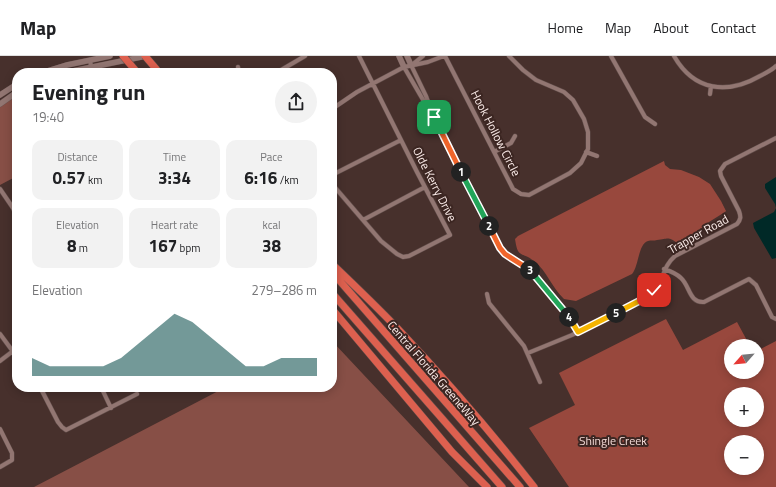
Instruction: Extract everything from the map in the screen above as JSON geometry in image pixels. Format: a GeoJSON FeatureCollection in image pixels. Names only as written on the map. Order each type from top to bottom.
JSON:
{"type":"FeatureCollection","features":[{"type":"Feature","properties":{"kind":"highway"},"geometry":{"type":"LineString","coordinates":[[123,56],[134,68]]}},
{"type":"Feature","properties":{"kind":"highway"},"geometry":{"type":"LineString","coordinates":[[145,56],[155,68]]}},
{"type":"Feature","properties":{"kind":"highway"},"geometry":{"type":"LineString","coordinates":[[337,269],[396,327],[439,373],[491,433],[534,487]]}},
{"type":"Feature","properties":{"kind":"highway","name":"Central Florida GreeneWay"},"geometry":{"type":"LineString","coordinates":[[337,278],[520,487]]}},
{"type":"Feature","properties":{"kind":"highway","name":"Central Florida GreeneWay"},"geometry":{"type":"LineString","coordinates":[[337,299],[502,487]]}},
{"type":"Feature","properties":{"kind":"highway"},"geometry":{"type":"LineString","coordinates":[[337,315],[452,452],[487,487]]}},
{"type":"Feature","properties":{"kind":"street"},"geometry":{"type":"LineString","coordinates":[[57,68],[110,56]]}},
{"type":"Feature","properties":{"kind":"street"},"geometry":{"type":"LineString","coordinates":[[99,68],[145,56]]}},
{"type":"Feature","properties":{"kind":"street"},"geometry":{"type":"LineString","coordinates":[[285,68],[305,56]]}},
{"type":"Feature","properties":{"kind":"street","name":"Olde Kerry Drive"},"geometry":{"type":"LineString","coordinates":[[359,56],[416,172],[450,235],[409,256],[403,257],[381,241],[362,220]]}},
{"type":"Feature","properties":{"kind":"street"},"geometry":{"type":"LineString","coordinates":[[398,56],[434,117],[500,248],[505,254],[527,267],[532,272],[571,319],[578,332]]}},
{"type":"Feature","properties":{"kind":"street"},"geometry":{"type":"LineString","coordinates":[[407,56],[434,117]]}},
{"type":"Feature","properties":{"kind":"street"},"geometry":{"type":"LineString","coordinates":[[411,65],[423,56]]}},
{"type":"Feature","properties":{"kind":"street"},"geometry":{"type":"LineString","coordinates":[[337,106],[357,92],[404,67],[428,62],[444,56]]}},
{"type":"Feature","properties":{"kind":"street","name":"Hook Hollow Circle"},"geometry":{"type":"LineString","coordinates":[[444,56],[513,189],[521,194],[529,195],[570,173],[581,163],[588,149],[588,132],[584,119],[573,100],[564,92],[536,80],[509,56]]}},
{"type":"Feature","properties":{"kind":"street"},"geometry":{"type":"LineString","coordinates":[[611,56],[645,118],[655,124]]}},
{"type":"Feature","properties":{"kind":"street"},"geometry":{"type":"LineString","coordinates":[[674,56],[678,64],[692,78],[711,86],[730,88],[751,81],[776,66]]}},
{"type":"Feature","properties":{"kind":"street"},"geometry":{"type":"LineString","coordinates":[[90,60],[91,68]]}},
{"type":"Feature","properties":{"kind":"street"},"geometry":{"type":"LineString","coordinates":[[710,94],[711,86]]}},
{"type":"Feature","properties":{"kind":"street"},"geometry":{"type":"LineString","coordinates":[[0,95],[12,87]]}},
{"type":"Feature","properties":{"kind":"street"},"geometry":{"type":"LineString","coordinates":[[0,104],[12,96]]}},
{"type":"Feature","properties":{"kind":"street"},"geometry":{"type":"LineString","coordinates":[[494,152],[511,143],[515,136]]}},
{"type":"Feature","properties":{"kind":"street","name":"Trapper Road"},"geometry":{"type":"LineString","coordinates":[[528,354],[578,332],[645,298],[659,284],[664,269],[668,262],[675,256],[737,224],[741,216],[721,176],[720,171],[725,164],[776,138]]}},
{"type":"Feature","properties":{"kind":"street"},"geometry":{"type":"LineString","coordinates":[[337,172],[401,140]]}},
{"type":"Feature","properties":{"kind":"street"},"geometry":{"type":"LineString","coordinates":[[586,152],[597,156]]}},
{"type":"Feature","properties":{"kind":"street"},"geometry":{"type":"LineString","coordinates":[[337,190],[362,220],[425,187]]}},
{"type":"Feature","properties":{"kind":"street"},"geometry":{"type":"LineString","coordinates":[[0,189],[12,207]]}},
{"type":"Feature","properties":{"kind":"street"},"geometry":{"type":"LineString","coordinates":[[664,269],[680,276],[692,297],[700,302],[704,302],[749,279],[756,286],[772,317],[776,319]]}},
{"type":"Feature","properties":{"kind":"street"},"geometry":{"type":"LineString","coordinates":[[487,294],[489,303],[521,341],[540,382]]}},
{"type":"Feature","properties":{"kind":"street"},"geometry":{"type":"LineString","coordinates":[[0,334],[12,352],[0,361]]}},
{"type":"Feature","properties":{"kind":"street"},"geometry":{"type":"LineString","coordinates":[[43,392],[58,422],[66,430],[137,394]]}},
{"type":"Feature","properties":{"kind":"street"},"geometry":{"type":"LineString","coordinates":[[103,392],[111,408]]}},
{"type":"Feature","properties":{"kind":"street"},"geometry":{"type":"LineString","coordinates":[[0,429],[12,453],[12,460],[0,467]]}},
{"type":"Feature","properties":{"kind":"shaded area"},"geometry":{"type":"Polygon","coordinates":[[[12,96],[12,179],[0,185],[0,104],[12,96]]]}},
{"type":"Feature","properties":{"kind":"shaded area"},"geometry":{"type":"Polygon","coordinates":[[[337,346],[469,487],[34,487],[216,392],[337,392],[337,346]]]}},
{"type":"Feature","properties":{"kind":"green space"},"geometry":{"type":"Polygon","coordinates":[[[664,161],[665,165],[670,169],[681,170],[699,177],[710,184],[726,211],[709,222],[697,233],[677,243],[668,238],[645,243],[642,246],[632,274],[576,301],[564,299],[539,265],[530,258],[521,254],[517,249],[515,239],[518,236],[664,161]]]}},
{"type":"Feature","properties":{"kind":"green space","name":"Shingle Creek"},"geometry":{"type":"Polygon","coordinates":[[[666,319],[683,350],[737,322],[746,339],[724,339],[724,379],[764,379],[764,347],[776,341],[776,487],[569,487],[529,428],[575,405],[559,373],[666,319]]]}},
{"type":"Feature","properties":{"kind":"water"},"geometry":{"type":"Polygon","coordinates":[[[776,177],[776,208],[765,188],[765,184],[776,177]]]}},
{"type":"Feature","properties":{"kind":"water"},"geometry":{"type":"Polygon","coordinates":[[[776,208],[776,258],[772,259],[754,228],[753,223],[774,212],[776,208]]]}},
{"type":"Feature","properties":{"kind":"route"},"geometry":{"type":"LineString","coordinates":[[434,117],[500,248],[505,254],[527,267],[532,272],[571,319],[578,332],[645,298],[654,290]]}}]}
